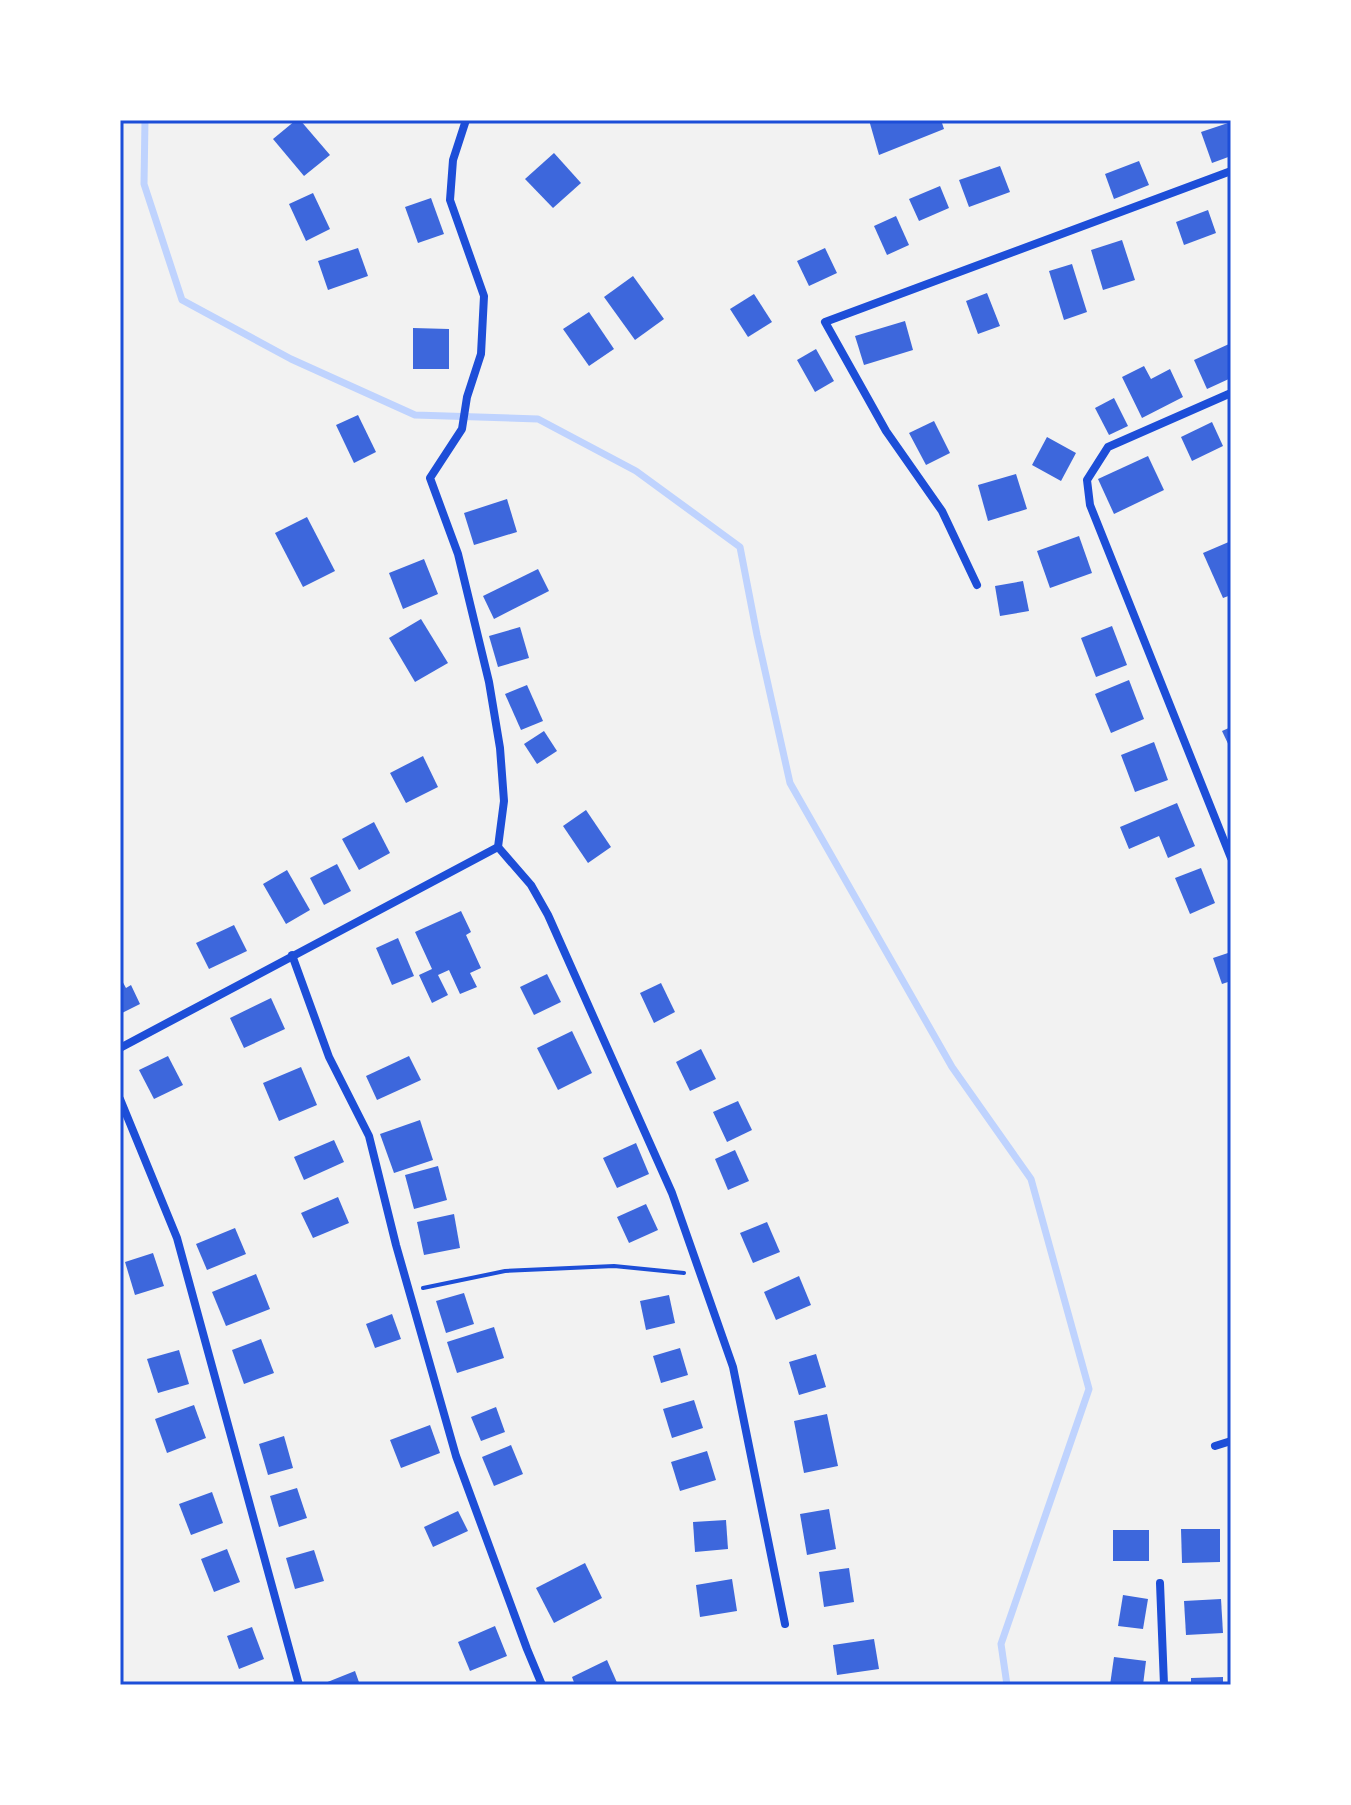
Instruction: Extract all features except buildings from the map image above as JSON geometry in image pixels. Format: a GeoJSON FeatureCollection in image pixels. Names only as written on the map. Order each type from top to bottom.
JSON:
{"type":"FeatureCollection","features":[{"type":"Feature","properties":{"kind":"street"},"geometry":{"type":"LineString","coordinates":[[466,120],[453,160],[450,200],[484,296],[481,354],[467,397],[462,429],[430,478],[458,554],[489,682],[500,748],[504,801],[498,847],[531,885],[548,915],[672,1193],[733,1367],[785,1624]]}},
{"type":"Feature","properties":{"kind":"street"},"geometry":{"type":"LineString","coordinates":[[977,585],[942,511],[886,431],[825,322],[1231,171]]}},
{"type":"Feature","properties":{"kind":"street"},"geometry":{"type":"LineString","coordinates":[[1231,393],[1108,447],[1087,480],[1090,505],[1231,858]]}},
{"type":"Feature","properties":{"kind":"street"},"geometry":{"type":"LineString","coordinates":[[120,1048],[498,847]]}},
{"type":"Feature","properties":{"kind":"street"},"geometry":{"type":"LineString","coordinates":[[292,955],[329,1057],[369,1136],[456,1456],[542,1685]]}},
{"type":"Feature","properties":{"kind":"street"},"geometry":{"type":"LineString","coordinates":[[120,1099],[177,1238],[299,1685]]}},
{"type":"Feature","properties":{"kind":"street"},"geometry":{"type":"LineString","coordinates":[[1215,1446],[1231,1441]]}},
{"type":"Feature","properties":{"kind":"street"},"geometry":{"type":"LineString","coordinates":[[1160,1583],[1164,1685]]}},
{"type":"Feature","properties":{"kind":"path"},"geometry":{"type":"LineString","coordinates":[[409,1290],[505,1271],[614,1266],[700,1275]]}},
{"type":"Feature","properties":{"kind":"waterway"},"geometry":{"type":"LineString","coordinates":[[145,120],[144,184],[182,300],[291,359],[415,415],[538,419],[636,471],[740,547],[790,783],[952,1067],[1031,1179],[1089,1389],[1001,1644],[1007,1685]]}}]}
